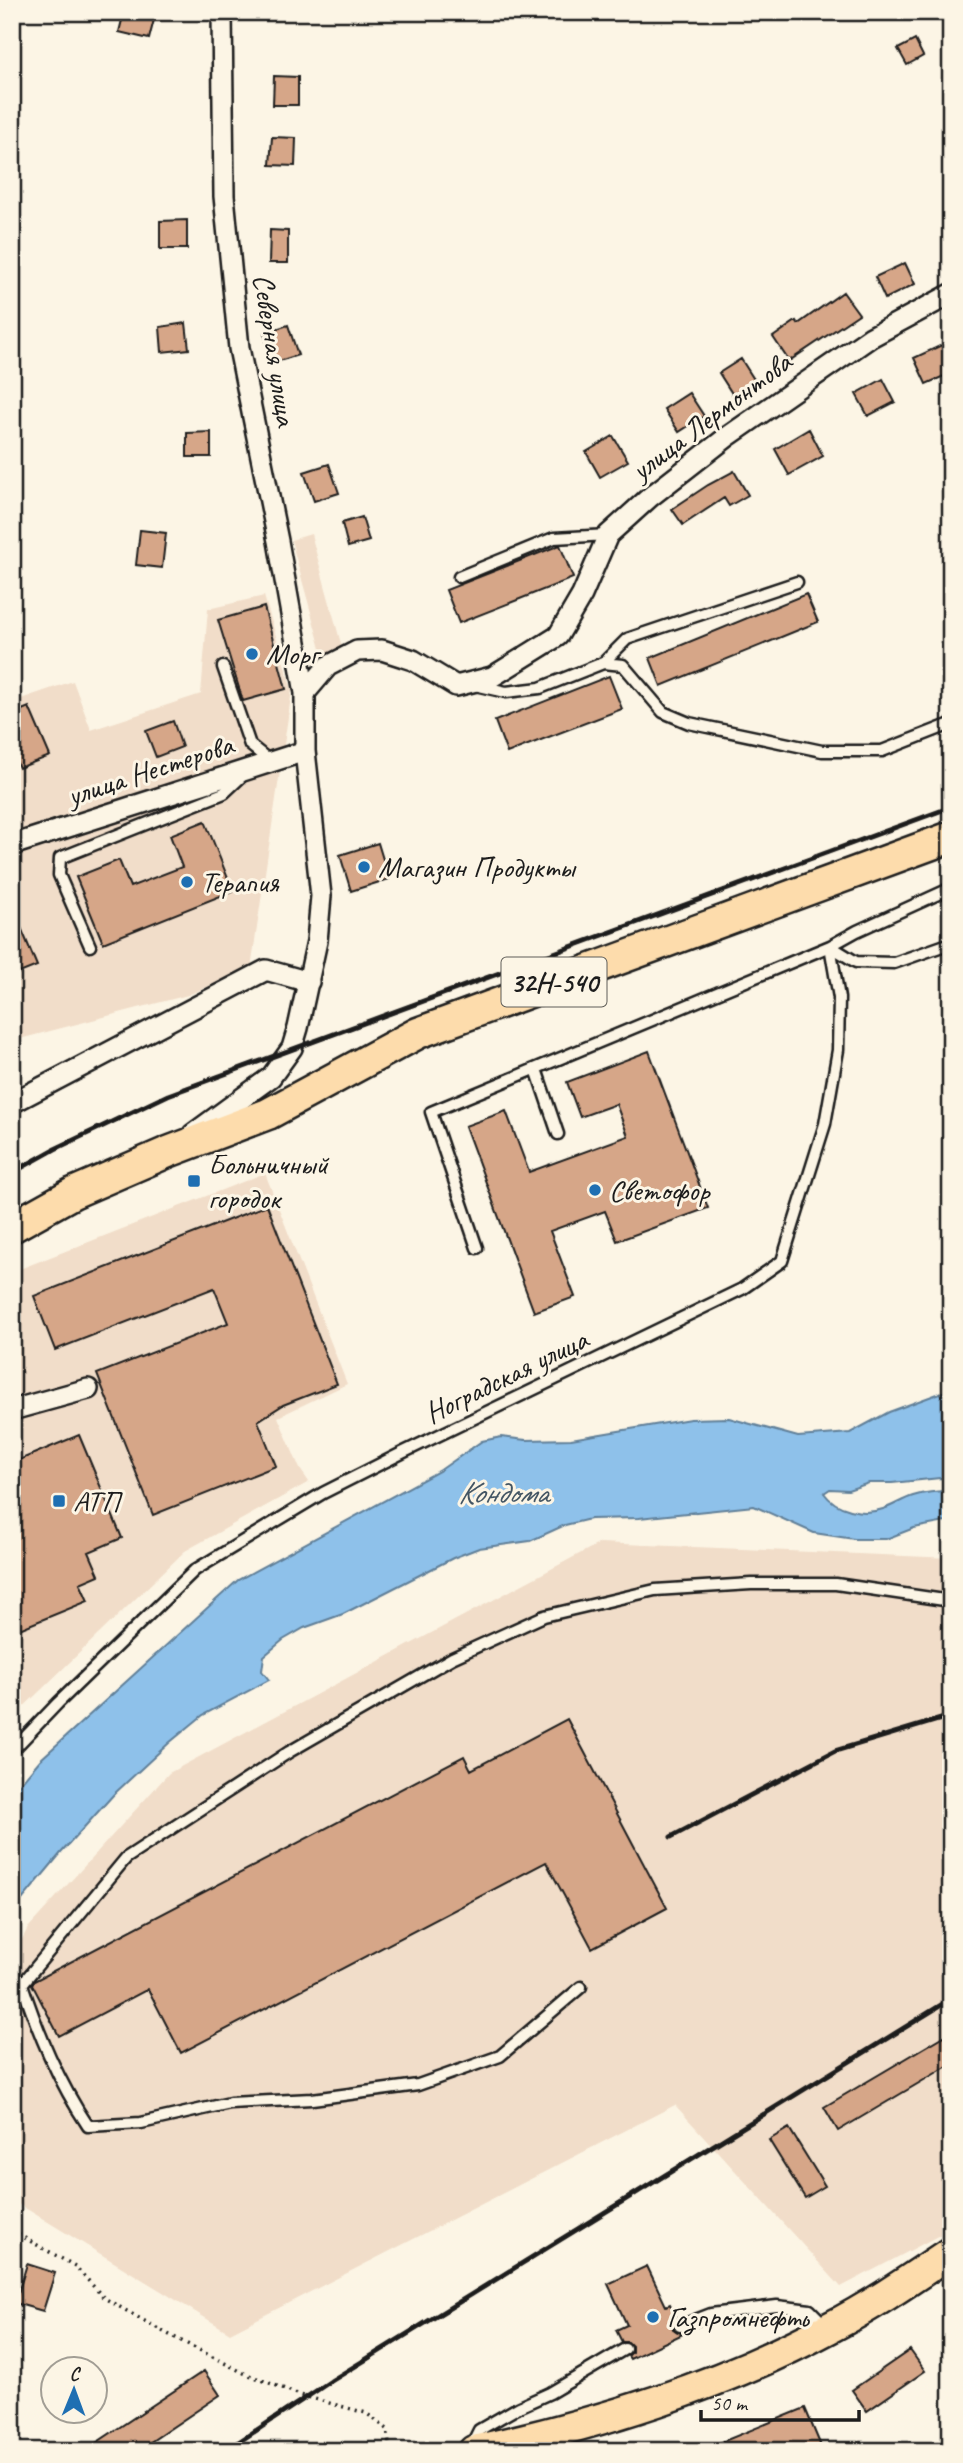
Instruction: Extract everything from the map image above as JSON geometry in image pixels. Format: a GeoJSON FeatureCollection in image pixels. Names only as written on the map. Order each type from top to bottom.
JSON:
{"type":"FeatureCollection","features":[{"type":"Feature","properties":{"kind":"main road","name":"32Н-540"},"geometry":{"type":"LineString","coordinates":[[12,1227],[73,1193],[168,1152],[268,1114],[418,1033],[951,837]]}},
{"type":"Feature","properties":{"kind":"main road"},"geometry":{"type":"LineString","coordinates":[[471,2451],[612,2415],[724,2376],[829,2329],[951,2252]]}},
{"type":"Feature","properties":{"kind":"street","name":"Северная улица"},"geometry":{"type":"LineString","coordinates":[[222,12],[224,196],[239,348],[305,693]]}},
{"type":"Feature","properties":{"kind":"street","name":"улица Лермонтова"},"geometry":{"type":"LineString","coordinates":[[468,683],[492,677],[558,636],[582,595],[608,535],[650,497],[727,437],[870,337],[951,294]]}},
{"type":"Feature","properties":{"kind":"street"},"geometry":{"type":"LineString","coordinates":[[168,1152],[271,1077],[292,1048],[317,941],[321,896],[305,751],[305,693],[328,666],[357,651],[382,650],[413,660],[456,686],[468,683]]}},
{"type":"Feature","properties":{"kind":"street","name":"улица Нестерова"},"geometry":{"type":"LineString","coordinates":[[12,845],[305,751]]}},
{"type":"Feature","properties":{"kind":"street"},"geometry":{"type":"LineString","coordinates":[[12,1103],[266,970],[309,982]]}},
{"type":"Feature","properties":{"kind":"street"},"geometry":{"type":"LineString","coordinates":[[12,1410],[88,1389]]}},
{"type":"Feature","properties":{"kind":"lane"},"geometry":{"type":"LineString","coordinates":[[458,578],[554,538],[608,535]]}},
{"type":"Feature","properties":{"kind":"lane"},"geometry":{"type":"LineString","coordinates":[[468,683],[506,692],[540,688],[603,663],[627,639],[797,582]]}},
{"type":"Feature","properties":{"kind":"lane"},"geometry":{"type":"LineString","coordinates":[[603,663],[624,665],[663,712],[689,723],[822,751],[882,751],[951,724]]}},
{"type":"Feature","properties":{"kind":"lane"},"geometry":{"type":"LineString","coordinates":[[223,667],[250,746],[272,762]]}},
{"type":"Feature","properties":{"kind":"lane"},"geometry":{"type":"LineString","coordinates":[[90,946],[59,875],[60,858],[224,793],[249,769]]}},
{"type":"Feature","properties":{"kind":"lane"},"geometry":{"type":"LineString","coordinates":[[477,1248],[430,1112],[830,947],[857,930],[947,890],[951,885]]}},
{"type":"Feature","properties":{"kind":"lane"},"geometry":{"type":"LineString","coordinates":[[830,947],[856,962],[894,963],[951,943]]}},
{"type":"Feature","properties":{"kind":"lane","name":"Ноградская улица"},"geometry":{"type":"LineString","coordinates":[[12,1751],[195,1570],[323,1493],[741,1289],[782,1261],[825,1124],[838,1050],[839,998],[830,947]]}},
{"type":"Feature","properties":{"kind":"lane"},"geometry":{"type":"LineString","coordinates":[[536,1069],[558,1134]]}},
{"type":"Feature","properties":{"kind":"lane"},"geometry":{"type":"LineString","coordinates":[[581,1987],[500,2056],[418,2085],[312,2099],[230,2103],[141,2123],[88,2126],[66,2093],[36,2026],[22,1984],[125,1858],[324,1732],[452,1658],[544,1616],[655,1590],[751,1584],[836,1584],[951,1601]]}},
{"type":"Feature","properties":{"kind":"lane"},"geometry":{"type":"LineString","coordinates":[[680,2326],[711,2314],[777,2306],[810,2310],[829,2329]]}},
{"type":"Feature","properties":{"kind":"lane"},"geometry":{"type":"LineString","coordinates":[[471,2451],[480,2430],[519,2407],[551,2393],[625,2349]]}},
{"type":"Feature","properties":{"kind":"path"},"geometry":{"type":"LineString","coordinates":[[12,2231],[75,2266],[104,2298],[244,2373],[300,2395],[366,2413],[387,2429],[390,2451]]}},
{"type":"Feature","properties":{"kind":"shaded area"},"geometry":{"type":"Polygon","coordinates":[[[311,534],[343,651],[323,656],[291,540],[311,534]]]}},
{"type":"Feature","properties":{"kind":"shaded area"},"geometry":{"type":"Polygon","coordinates":[[[264,596],[292,690],[251,968],[188,995],[12,1041],[12,702],[73,681],[91,730],[201,694],[208,609],[264,596]]]}},
{"type":"Feature","properties":{"kind":"shaded area"},"geometry":{"type":"Polygon","coordinates":[[[265,1173],[347,1384],[278,1417],[300,1469],[309,1482],[185,1551],[12,1718],[12,1272],[265,1173]]]}},
{"type":"Feature","properties":{"kind":"shaded area"},"geometry":{"type":"Polygon","coordinates":[[[600,1543],[951,1558],[951,2229],[841,2287],[675,2105],[230,2333],[12,2200],[12,1958],[28,1928],[169,1773],[600,1543]]]}},
{"type":"Feature","properties":{"kind":"water","name":"Кондома"},"geometry":{"type":"Polygon","coordinates":[[[951,1389],[951,1480],[940,1478],[869,1483],[848,1490],[830,1489],[824,1493],[835,1504],[850,1510],[867,1512],[883,1509],[909,1497],[951,1491],[951,1521],[914,1528],[886,1539],[854,1539],[814,1533],[754,1506],[639,1518],[590,1519],[565,1525],[530,1541],[479,1548],[453,1558],[343,1614],[304,1628],[283,1640],[264,1656],[262,1671],[269,1680],[203,1715],[169,1743],[114,1794],[12,1912],[12,1793],[40,1760],[238,1580],[439,1471],[482,1441],[501,1437],[526,1440],[571,1439],[690,1419],[729,1418],[798,1437],[850,1433],[889,1412],[951,1389]]]}},
{"type":"Feature","properties":{"kind":"building"},"geometry":{"type":"Polygon","coordinates":[[[124,12],[156,12],[149,39],[119,32],[124,12]]]}},
{"type":"Feature","properties":{"kind":"building"},"geometry":{"type":"Polygon","coordinates":[[[915,40],[923,56],[907,65],[898,49],[915,40]]]}},
{"type":"Feature","properties":{"kind":"building"},"geometry":{"type":"Polygon","coordinates":[[[274,76],[298,77],[298,105],[273,105],[274,76]]]}},
{"type":"Feature","properties":{"kind":"building"},"geometry":{"type":"Polygon","coordinates":[[[272,137],[296,138],[295,166],[270,165],[272,137]]]}},
{"type":"Feature","properties":{"kind":"building"},"geometry":{"type":"Polygon","coordinates":[[[187,220],[187,249],[160,249],[160,221],[187,220]]]}},
{"type":"Feature","properties":{"kind":"building"},"geometry":{"type":"Polygon","coordinates":[[[270,230],[288,231],[288,263],[269,263],[270,230]]]}},
{"type":"Feature","properties":{"kind":"building"},"geometry":{"type":"Polygon","coordinates":[[[905,263],[915,284],[885,299],[875,277],[905,263]]]}},
{"type":"Feature","properties":{"kind":"building"},"geometry":{"type":"Polygon","coordinates":[[[843,292],[859,314],[789,361],[773,337],[796,321],[798,324],[843,292]]]}},
{"type":"Feature","properties":{"kind":"building"},"geometry":{"type":"Polygon","coordinates":[[[186,323],[189,349],[162,352],[160,327],[186,323]]]}},
{"type":"Feature","properties":{"kind":"building"},"geometry":{"type":"Polygon","coordinates":[[[288,325],[298,355],[273,363],[264,333],[288,325]]]}},
{"type":"Feature","properties":{"kind":"building"},"geometry":{"type":"Polygon","coordinates":[[[944,344],[951,360],[951,373],[926,384],[914,358],[944,344]]]}},
{"type":"Feature","properties":{"kind":"building"},"geometry":{"type":"Polygon","coordinates":[[[741,359],[755,381],[733,395],[719,373],[741,359]]]}},
{"type":"Feature","properties":{"kind":"building"},"geometry":{"type":"Polygon","coordinates":[[[883,379],[895,402],[868,416],[856,394],[883,379]]]}},
{"type":"Feature","properties":{"kind":"building"},"geometry":{"type":"Polygon","coordinates":[[[689,393],[704,416],[679,432],[664,409],[689,393]]]}},
{"type":"Feature","properties":{"kind":"building"},"geometry":{"type":"Polygon","coordinates":[[[809,429],[823,456],[789,475],[775,449],[809,429]]]}},
{"type":"Feature","properties":{"kind":"building"},"geometry":{"type":"Polygon","coordinates":[[[211,432],[211,457],[187,457],[187,433],[211,432]]]}},
{"type":"Feature","properties":{"kind":"building"},"geometry":{"type":"Polygon","coordinates":[[[613,436],[628,461],[600,477],[586,452],[613,436]]]}},
{"type":"Feature","properties":{"kind":"building"},"geometry":{"type":"Polygon","coordinates":[[[329,464],[339,493],[314,501],[304,472],[329,464]]]}},
{"type":"Feature","properties":{"kind":"building"},"geometry":{"type":"Polygon","coordinates":[[[734,471],[748,495],[729,506],[724,498],[683,525],[672,509],[734,471]]]}},
{"type":"Feature","properties":{"kind":"building"},"geometry":{"type":"Polygon","coordinates":[[[362,517],[369,541],[348,547],[342,523],[362,517]]]}},
{"type":"Feature","properties":{"kind":"building"},"geometry":{"type":"Polygon","coordinates":[[[140,530],[166,533],[162,568],[136,565],[140,530]]]}},
{"type":"Feature","properties":{"kind":"building"},"geometry":{"type":"Polygon","coordinates":[[[560,545],[573,578],[459,623],[446,590],[560,545]]]}},
{"type":"Feature","properties":{"kind":"building"},"geometry":{"type":"Polygon","coordinates":[[[806,594],[818,622],[661,686],[650,658],[806,594]]]}},
{"type":"Feature","properties":{"kind":"building","name":"Морг"},"geometry":{"type":"Polygon","coordinates":[[[264,607],[286,689],[243,701],[218,620],[264,607]]]}},
{"type":"Feature","properties":{"kind":"building"},"geometry":{"type":"Polygon","coordinates":[[[609,676],[622,709],[507,753],[495,721],[609,676]]]}},
{"type":"Feature","properties":{"kind":"building"},"geometry":{"type":"Polygon","coordinates":[[[29,707],[50,756],[19,768],[12,751],[12,714],[29,707]]]}},
{"type":"Feature","properties":{"kind":"building"},"geometry":{"type":"Polygon","coordinates":[[[173,721],[182,747],[156,757],[146,731],[173,721]]]}},
{"type":"Feature","properties":{"kind":"building","name":"Терапия"},"geometry":{"type":"Polygon","coordinates":[[[205,821],[233,891],[103,943],[76,877],[119,860],[130,887],[182,867],[170,835],[205,821]]]}},
{"type":"Feature","properties":{"kind":"building","name":"Магазин Продукты"},"geometry":{"type":"Polygon","coordinates":[[[378,843],[389,879],[351,891],[340,855],[378,843]]]}},
{"type":"Feature","properties":{"kind":"building"},"geometry":{"type":"Polygon","coordinates":[[[12,906],[37,966],[12,976],[12,906]]]}},
{"type":"Feature","properties":{"kind":"building","name":"Светофор"},"geometry":{"type":"Polygon","coordinates":[[[649,1051],[708,1208],[617,1241],[605,1211],[550,1231],[575,1297],[534,1312],[465,1126],[506,1111],[529,1172],[628,1136],[616,1104],[580,1117],[567,1082],[649,1051]]]}},
{"type":"Feature","properties":{"kind":"building"},"geometry":{"type":"Polygon","coordinates":[[[267,1205],[337,1384],[283,1405],[258,1421],[276,1466],[153,1515],[97,1374],[228,1323],[214,1288],[55,1350],[34,1296],[267,1205]]]}},
{"type":"Feature","properties":{"kind":"building","name":"АТП"},"geometry":{"type":"Polygon","coordinates":[[[79,1435],[122,1538],[89,1552],[99,1575],[80,1583],[88,1601],[12,1632],[12,1463],[79,1435]]]}},
{"type":"Feature","properties":{"kind":"building"},"geometry":{"type":"Polygon","coordinates":[[[567,1719],[667,1908],[592,1948],[546,1862],[181,2053],[148,1989],[59,2036],[32,1984],[34,1981],[464,1756],[471,1770],[567,1719]]]}},
{"type":"Feature","properties":{"kind":"building"},"geometry":{"type":"Polygon","coordinates":[[[951,2032],[951,2064],[838,2131],[824,2107],[951,2032]]]}},
{"type":"Feature","properties":{"kind":"building"},"geometry":{"type":"Polygon","coordinates":[[[789,2128],[825,2186],[805,2198],[769,2140],[789,2128]]]}},
{"type":"Feature","properties":{"kind":"building"},"geometry":{"type":"Polygon","coordinates":[[[27,2264],[55,2273],[43,2311],[15,2303],[27,2264]]]}},
{"type":"Feature","properties":{"kind":"building","name":"Газпромнефть"},"geometry":{"type":"Polygon","coordinates":[[[647,2266],[666,2306],[670,2304],[677,2319],[673,2329],[683,2334],[630,2359],[628,2356],[632,2352],[632,2346],[628,2342],[622,2342],[616,2330],[627,2325],[608,2284],[647,2266]]]}},
{"type":"Feature","properties":{"kind":"building"},"geometry":{"type":"Polygon","coordinates":[[[910,2350],[925,2371],[867,2411],[852,2390],[910,2350]]]}},
{"type":"Feature","properties":{"kind":"building"},"geometry":{"type":"Polygon","coordinates":[[[204,2371],[220,2395],[137,2451],[84,2451],[204,2371]]]}},
{"type":"Feature","properties":{"kind":"building"},"geometry":{"type":"Polygon","coordinates":[[[805,2408],[823,2451],[702,2451],[702,2450],[805,2408]]]}},
{"type":"Feature","properties":{"kind":"railway"},"geometry":{"type":"LineString","coordinates":[[12,1173],[55,1149],[168,1095],[951,807]]}},
{"type":"Feature","properties":{"kind":"railway"},"geometry":{"type":"LineString","coordinates":[[671,1837],[835,1751],[951,1716]]}},
{"type":"Feature","properties":{"kind":"railway"},"geometry":{"type":"LineString","coordinates":[[225,2451],[331,2381],[951,1999]]}},
{"type":"Feature","properties":{"kind":"place","name":"Морг"},"geometry":{"type":"Point","coordinates":[252,654]}},
{"type":"Feature","properties":{"kind":"place","name":"Магазин Продукты"},"geometry":{"type":"Point","coordinates":[364,867]}},
{"type":"Feature","properties":{"kind":"place","name":"Терапия"},"geometry":{"type":"Point","coordinates":[187,882]}},
{"type":"Feature","properties":{"kind":"place","name":"Больничный городок"},"geometry":{"type":"Point","coordinates":[194,1181]}},
{"type":"Feature","properties":{"kind":"place","name":"Светофор"},"geometry":{"type":"Point","coordinates":[595,1190]}},
{"type":"Feature","properties":{"kind":"place","name":"АТП"},"geometry":{"type":"Point","coordinates":[59,1501]}},
{"type":"Feature","properties":{"kind":"place","name":"Газпромнефть"},"geometry":{"type":"Point","coordinates":[653,2317]}}]}
